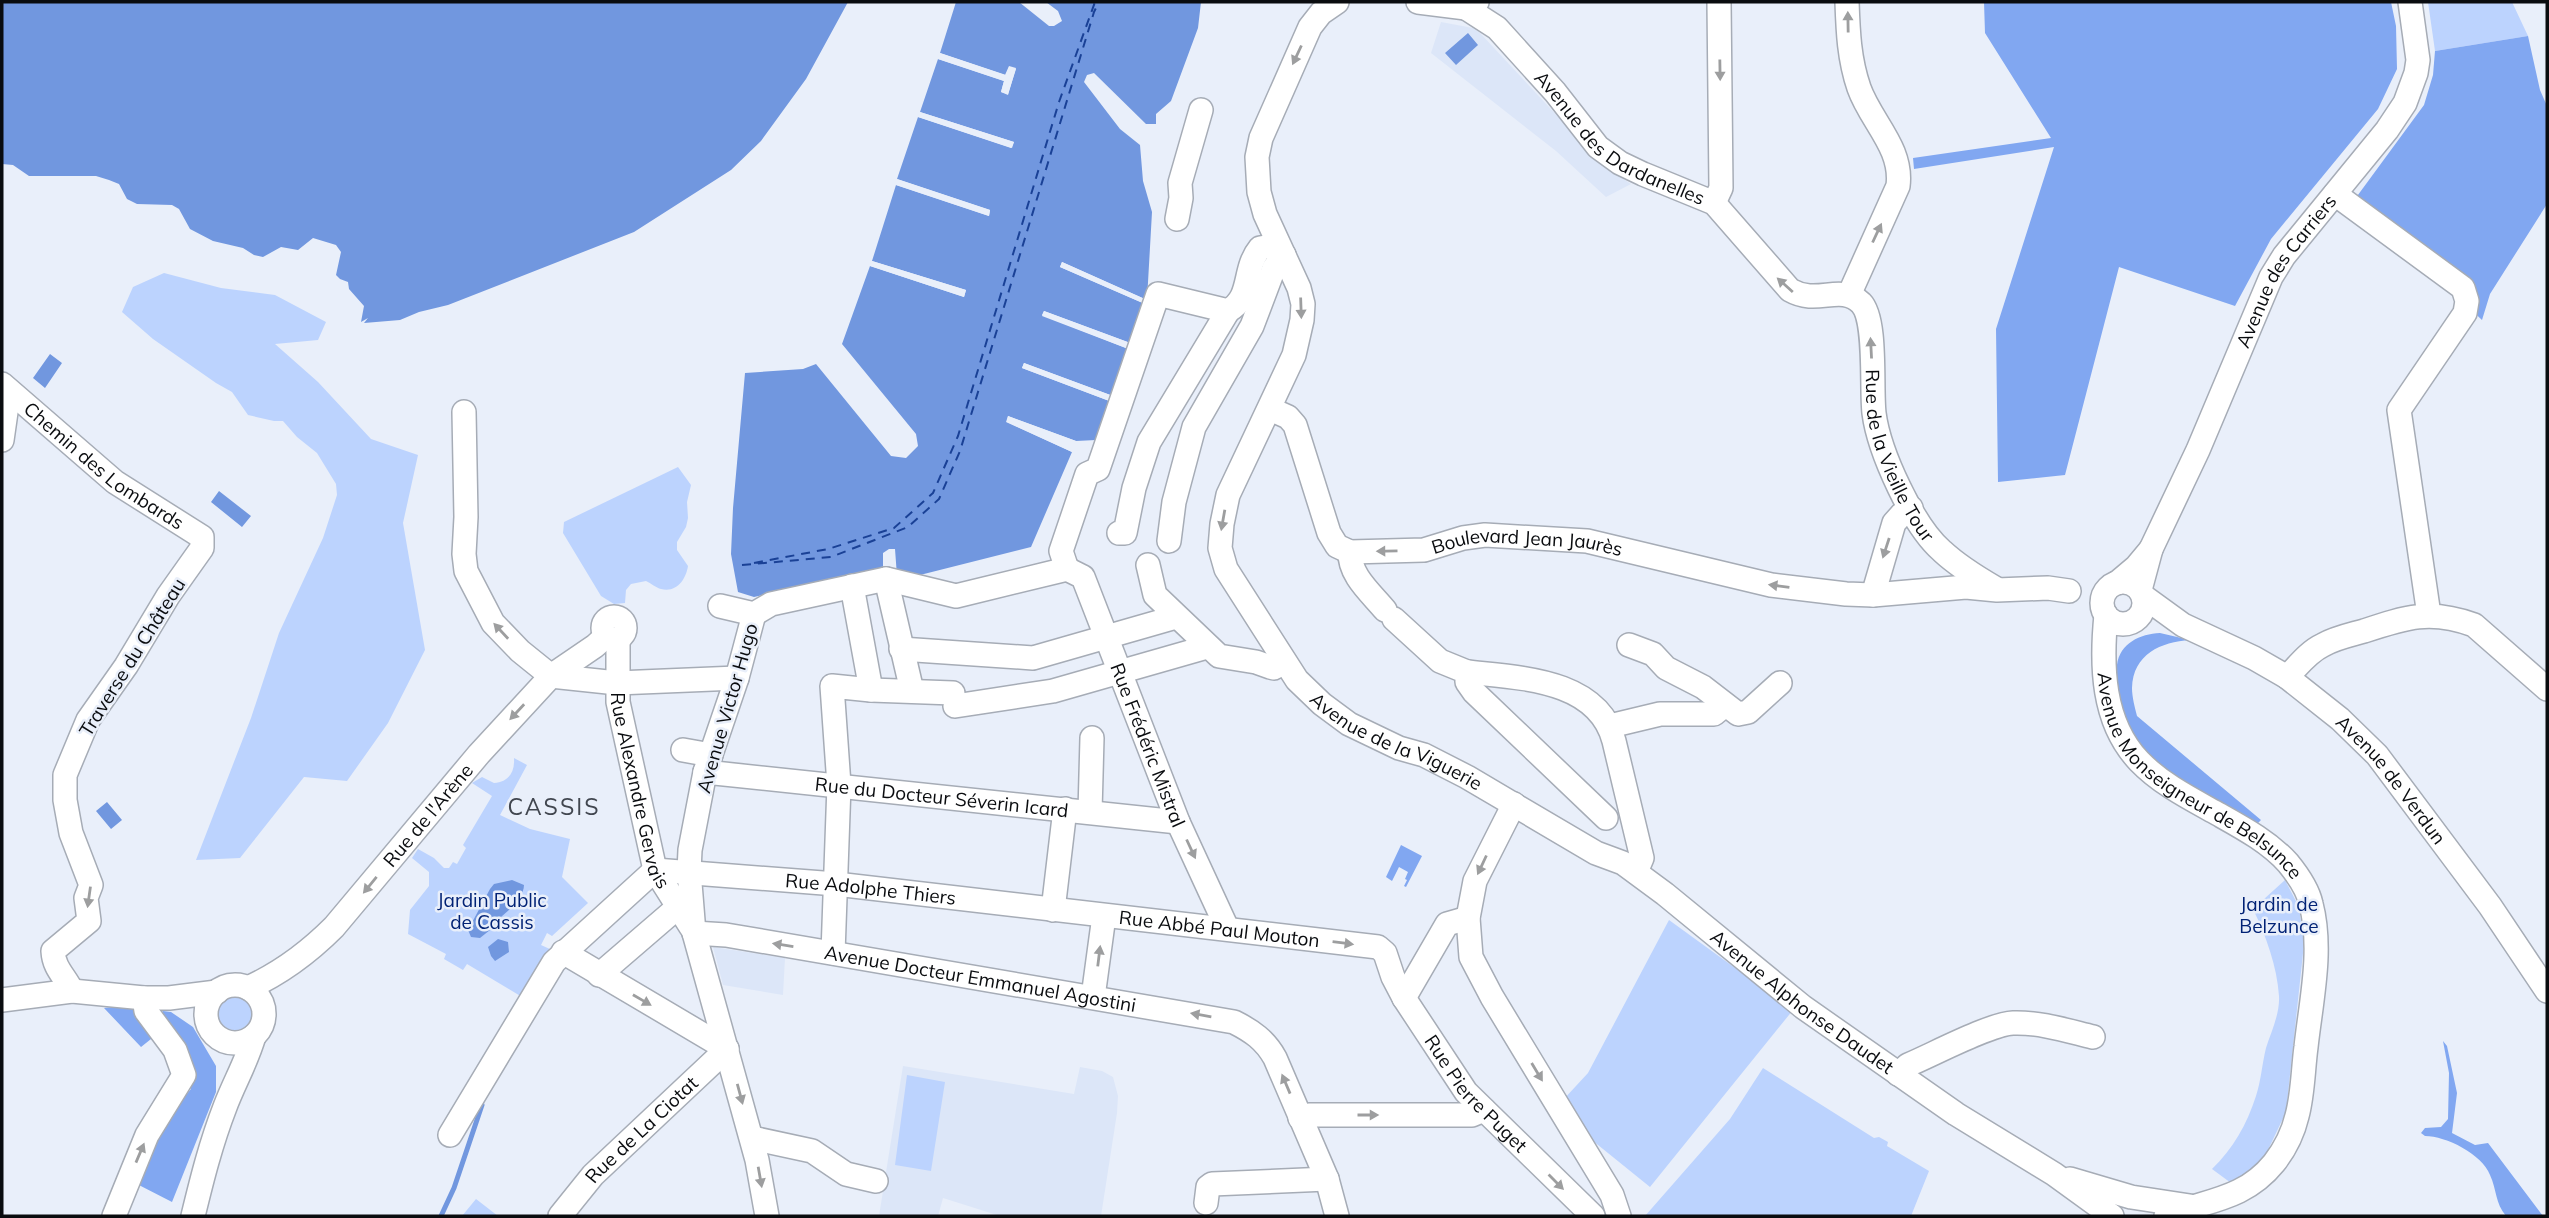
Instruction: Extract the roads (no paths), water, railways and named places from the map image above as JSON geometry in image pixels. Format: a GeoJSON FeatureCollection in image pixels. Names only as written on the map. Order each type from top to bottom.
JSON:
{"type":"FeatureCollection","features":[{"type":"Feature","properties":{"kind":"street","name":"Avenue de la Viguerie"},"geometry":{"type":"LineString","coordinates":[[1338,2],[1321,13],[1310,27],[1261,138],[1257,157],[1259,192],[1299,288],[1303,304],[1302,320],[1294,355],[1228,495],[1220,548],[1226,569],[1283,662],[1322,705],[1349,724],[1411,753],[1424,755],[1514,804]]}},
{"type":"Feature","properties":{"kind":"street"},"geometry":{"type":"LineString","coordinates":[[1418,2],[1471,5]]}},
{"type":"Feature","properties":{"kind":"street","name":"Avenue des Dardanelles"},"geometry":{"type":"LineString","coordinates":[[1490,2],[1490,15],[1497,28]]}},
{"type":"Feature","properties":{"kind":"street"},"geometry":{"type":"LineString","coordinates":[[1714,203],[1721,188],[1719,2]]}},
{"type":"Feature","properties":{"kind":"street"},"geometry":{"type":"LineString","coordinates":[[1847,2],[1848,39],[1853,68],[1869,111],[1894,151],[1900,169],[1898,186],[1849,295]]}},
{"type":"Feature","properties":{"kind":"street","name":"Avenue des Carriers"},"geometry":{"type":"LineString","coordinates":[[2142,593],[2151,549],[2272,277],[2284,256],[2396,118],[2411,88],[2416,72],[2418,48],[2410,2]]}},
{"type":"Feature","properties":{"kind":"street","name":"Avenue des Dardanelles"},"geometry":{"type":"LineString","coordinates":[[1471,5],[1497,28],[1555,92],[1598,147],[1620,163],[1714,203],[1790,290],[1808,297],[1849,295]]}},
{"type":"Feature","properties":{"kind":"street"},"geometry":{"type":"LineString","coordinates":[[1177,219],[1181,198],[1180,183],[1201,110]]}},
{"type":"Feature","properties":{"kind":"street"},"geometry":{"type":"LineString","coordinates":[[2335,194],[2463,288],[2467,301],[2465,313],[2399,410],[2429,615]]}},
{"type":"Feature","properties":{"kind":"street"},"geometry":{"type":"LineString","coordinates":[[1119,533],[1125,533],[1134,488],[1149,442],[1228,311],[1238,306],[1252,258],[1260,248],[1281,250],[1252,326],[1195,427],[1174,502],[1169,541]]}},
{"type":"Feature","properties":{"kind":"street"},"geometry":{"type":"LineString","coordinates":[[720,606],[754,614],[771,604],[886,579],[956,596],[1067,569],[1061,551],[1087,474],[1098,470],[1158,294],[1228,311]]}},
{"type":"Feature","properties":{"kind":"street","name":"Rue de la Vieille Tour"},"geometry":{"type":"LineString","coordinates":[[1849,295],[1863,305],[1870,322],[1874,413],[1879,436],[1911,508],[1927,535],[1940,550],[1997,590]]}},
{"type":"Feature","properties":{"kind":"street"},"geometry":{"type":"LineString","coordinates":[[2,440],[4,395]]}},
{"type":"Feature","properties":{"kind":"street","name":"Chemin des Lombards"},"geometry":{"type":"LineString","coordinates":[[4,395],[115,482],[202,537],[202,548]]}},
{"type":"Feature","properties":{"kind":"street"},"geometry":{"type":"LineString","coordinates":[[1270,409],[1288,417],[1295,425],[1329,533],[1337,546],[1350,552],[1349,561],[1354,572],[1390,614],[1440,661],[1467,672],[1531,678],[1595,706],[1610,726],[1642,858],[1636,872]]}},
{"type":"Feature","properties":{"kind":"street"},"geometry":{"type":"LineString","coordinates":[[464,412],[466,571],[493,623],[520,651],[551,676],[617,683],[737,678]]}},
{"type":"Feature","properties":{"kind":"street"},"geometry":{"type":"LineString","coordinates":[[1873,595],[1894,523],[1911,508]]}},
{"type":"Feature","properties":{"kind":"street","name":"Boulevard Jean Jaurès"},"geometry":{"type":"LineString","coordinates":[[1350,552],[1424,550],[1463,538],[1485,535],[1587,541],[1771,585],[1846,594],[1873,595],[1966,587],[1997,590],[2048,588],[2069,591]]}},
{"type":"Feature","properties":{"kind":"street","name":"Traverse du Château"},"geometry":{"type":"LineString","coordinates":[[72,992],[67,980],[54,964],[52,951],[89,921],[86,898],[91,885],[71,833],[65,800],[65,775],[88,720],[202,548]]}},
{"type":"Feature","properties":{"kind":"street","name":"Avenue des Carriers"},"geometry":{"type":"LineString","coordinates":[[2114,584],[2136,567],[2151,549]]}},
{"type":"Feature","properties":{"kind":"street"},"geometry":{"type":"LineString","coordinates":[[1148,565],[1155,595],[1219,656],[1274,668],[1283,662]]}},
{"type":"Feature","properties":{"kind":"street","name":"Rue Frédéric Mistral"},"geometry":{"type":"LineString","coordinates":[[1067,569],[1083,577],[1178,822],[1227,928]]}},
{"type":"Feature","properties":{"kind":"street"},"geometry":{"type":"LineString","coordinates":[[886,579],[912,691]]}},
{"type":"Feature","properties":{"kind":"street"},"geometry":{"type":"LineString","coordinates":[[2130,583],[2142,593],[2143,609],[2133,621],[2117,623],[2069,591],[2130,583]]}},
{"type":"Feature","properties":{"kind":"street"},"geometry":{"type":"LineString","coordinates":[[2104,612],[2102,598],[2114,584]]}},
{"type":"Feature","properties":{"kind":"street"},"geometry":{"type":"LineString","coordinates":[[852,586],[871,690]]}},
{"type":"Feature","properties":{"kind":"street","name":"Avenue de Verdun"},"geometry":{"type":"LineString","coordinates":[[2142,593],[2183,625],[2254,658],[2287,677],[2340,719],[2377,755],[2490,906],[2547,992]]}},
{"type":"Feature","properties":{"kind":"street","name":"Avenue Monseigneur de Belsunce"},"geometry":{"type":"LineString","coordinates":[[2104,612],[2107,700],[2123,741],[2139,761],[2167,784],[2261,839],[2288,863],[2311,902],[2316,954],[2298,1114],[2290,1137],[2274,1163],[2254,1182],[2234,1195],[2166,1216]]}},
{"type":"Feature","properties":{"kind":"street","name":"Avenue Victor Hugo"},"geometry":{"type":"LineString","coordinates":[[754,614],[737,678],[708,763],[690,850],[689,871],[695,933],[752,1139],[767,1216]]}},
{"type":"Feature","properties":{"kind":"street"},"geometry":{"type":"LineString","coordinates":[[2287,677],[2305,657],[2322,645],[2411,616],[2429,615],[2474,625],[2547,689]]}},
{"type":"Feature","properties":{"kind":"street"},"geometry":{"type":"LineString","coordinates":[[901,649],[1033,657],[1176,617]]}},
{"type":"Feature","properties":{"kind":"street","name":"Avenue de Verdun"},"geometry":{"type":"LineString","coordinates":[[2133,621],[2183,625]]}},
{"type":"Feature","properties":{"kind":"street","name":"Avenue Monseigneur de Belsunce"},"geometry":{"type":"LineString","coordinates":[[2104,663],[2113,646],[2133,621]]}},
{"type":"Feature","properties":{"kind":"street","name":"Rue de l'Arène"},"geometry":{"type":"LineString","coordinates":[[248,988],[316,944],[334,927],[465,769],[551,676],[612,638]]}},
{"type":"Feature","properties":{"kind":"street","name":"Rue Alexandre Gervais"},"geometry":{"type":"LineString","coordinates":[[612,638],[621,714],[656,870],[695,933]]}},
{"type":"Feature","properties":{"kind":"street"},"geometry":{"type":"LineString","coordinates":[[1629,645],[1653,654],[1666,668],[1703,687],[1738,714],[1743,715],[1780,683]]}},
{"type":"Feature","properties":{"kind":"street"},"geometry":{"type":"LineString","coordinates":[[833,953],[839,785],[832,686],[912,691],[954,699],[1053,691],[1207,647]]}},
{"type":"Feature","properties":{"kind":"street"},"geometry":{"type":"LineString","coordinates":[[1467,672],[1467,681],[1474,692],[1606,818]]}},
{"type":"Feature","properties":{"kind":"street"},"geometry":{"type":"LineString","coordinates":[[1610,726],[1660,714],[1714,714],[1725,705]]}},
{"type":"Feature","properties":{"kind":"street"},"geometry":{"type":"LineString","coordinates":[[1090,812],[1092,738]]}},
{"type":"Feature","properties":{"kind":"street","name":"Rue du Docteur Séverin Icard"},"geometry":{"type":"LineString","coordinates":[[683,750],[708,763],[839,785],[1178,822]]}},
{"type":"Feature","properties":{"kind":"street"},"geometry":{"type":"LineString","coordinates":[[1514,804],[1475,881],[1468,918],[1471,957],[1492,997],[1612,1195],[1619,1216]]}},
{"type":"Feature","properties":{"kind":"street","name":"Avenue Alphonse Daudet"},"geometry":{"type":"LineString","coordinates":[[1514,804],[1596,853],[1619,861],[1636,872],[1793,1000],[1956,1114],[2054,1174]]}},
{"type":"Feature","properties":{"kind":"street"},"geometry":{"type":"LineString","coordinates":[[1053,910],[1065,810]]}},
{"type":"Feature","properties":{"kind":"street"},"geometry":{"type":"LineString","coordinates":[[450,1135],[548,969],[563,952],[656,870]]}},
{"type":"Feature","properties":{"kind":"street","name":"Rue Adolphe Thiers"},"geometry":{"type":"LineString","coordinates":[[656,870],[836,884],[1053,910]]}},
{"type":"Feature","properties":{"kind":"street"},"geometry":{"type":"LineString","coordinates":[[599,975],[678,907]]}},
{"type":"Feature","properties":{"kind":"street","name":"Rue Abbé Paul Mouton"},"geometry":{"type":"LineString","coordinates":[[1053,910],[1378,947],[1387,959]]}},
{"type":"Feature","properties":{"kind":"street"},"geometry":{"type":"LineString","coordinates":[[1093,997],[1104,916]]}},
{"type":"Feature","properties":{"kind":"street"},"geometry":{"type":"LineString","coordinates":[[1404,998],[1447,923],[1468,918]]}},
{"type":"Feature","properties":{"kind":"street","name":"Avenue Docteur Emmanuel Agostini"},"geometry":{"type":"LineString","coordinates":[[695,933],[726,935],[1223,1018],[1249,1029],[1263,1040],[1275,1058],[1300,1118]]}},
{"type":"Feature","properties":{"kind":"street"},"geometry":{"type":"LineString","coordinates":[[1387,959],[1430,950]]}},
{"type":"Feature","properties":{"kind":"street"},"geometry":{"type":"LineString","coordinates":[[563,952],[727,1049]]}},
{"type":"Feature","properties":{"kind":"street","name":"Rue Pierre Puget"},"geometry":{"type":"LineString","coordinates":[[1387,959],[1404,998],[1466,1092],[1593,1216]]}},
{"type":"Feature","properties":{"kind":"street"},"geometry":{"type":"LineString","coordinates":[[2,1000],[72,992],[144,999],[169,998],[217,992],[232,986],[248,988],[260,999],[263,1007],[262,1023],[225,1106],[199,1185],[193,1216]]}},
{"type":"Feature","properties":{"kind":"street"},"geometry":{"type":"LineString","coordinates":[[217,992],[208,1006],[215,1032],[228,1057],[230,1072],[225,1106]]}},
{"type":"Feature","properties":{"kind":"street"},"geometry":{"type":"LineString","coordinates":[[169,998],[215,1032],[238,1043],[254,1036]]}},
{"type":"Feature","properties":{"kind":"street"},"geometry":{"type":"LineString","coordinates":[[114,1216],[147,1135],[184,1075],[175,1050],[145,1008],[144,999]]}},
{"type":"Feature","properties":{"kind":"street"},"geometry":{"type":"LineString","coordinates":[[1898,1074],[1908,1065],[2011,1023],[2094,1037]]}},
{"type":"Feature","properties":{"kind":"street","name":"Rue de La Ciotat"},"geometry":{"type":"LineString","coordinates":[[560,1216],[593,1175],[727,1049]]}},
{"type":"Feature","properties":{"kind":"street"},"geometry":{"type":"LineString","coordinates":[[1337,1216],[1326,1179],[1300,1118],[1309,1115],[1472,1115],[1484,1111]]}},
{"type":"Feature","properties":{"kind":"street"},"geometry":{"type":"LineString","coordinates":[[752,1139],[813,1151],[846,1174],[876,1181]]}},
{"type":"Feature","properties":{"kind":"street","name":"Avenue Monseigneur de Belsunce"},"geometry":{"type":"LineString","coordinates":[[2054,1174],[2099,1203],[2156,1202],[2195,1207]]}},
{"type":"Feature","properties":{"kind":"street"},"geometry":{"type":"LineString","coordinates":[[1206,1203],[1208,1187],[1212,1184],[1326,1179]]}},
{"type":"Feature","properties":{"kind":"street","name":"Avenue Monseigneur de Belsunce"},"geometry":{"type":"LineString","coordinates":[[2099,1203],[2122,1201],[2131,1216]]}},
{"type":"Feature","properties":{"kind":"street"},"geometry":{"type":"LineString","coordinates":[[2099,1203],[2112,1216]]}},
{"type":"Feature","properties":{"kind":"waterway"},"geometry":{"type":"LineString","coordinates":[[441,1216],[454,1188],[482,1105]]}},
{"type":"Feature","properties":{"kind":"district","name":"CASSIS"},"geometry":{"type":"Point","coordinates":[554,806]}},
{"type":"Feature","properties":{"kind":"park label","name":"Jardin Public de Cassis"},"geometry":{"type":"Point","coordinates":[492,911]}},
{"type":"Feature","properties":{"kind":"park label","name":"Jardin de Belzunce"},"geometry":{"type":"Point","coordinates":[2279,915]}}]}
